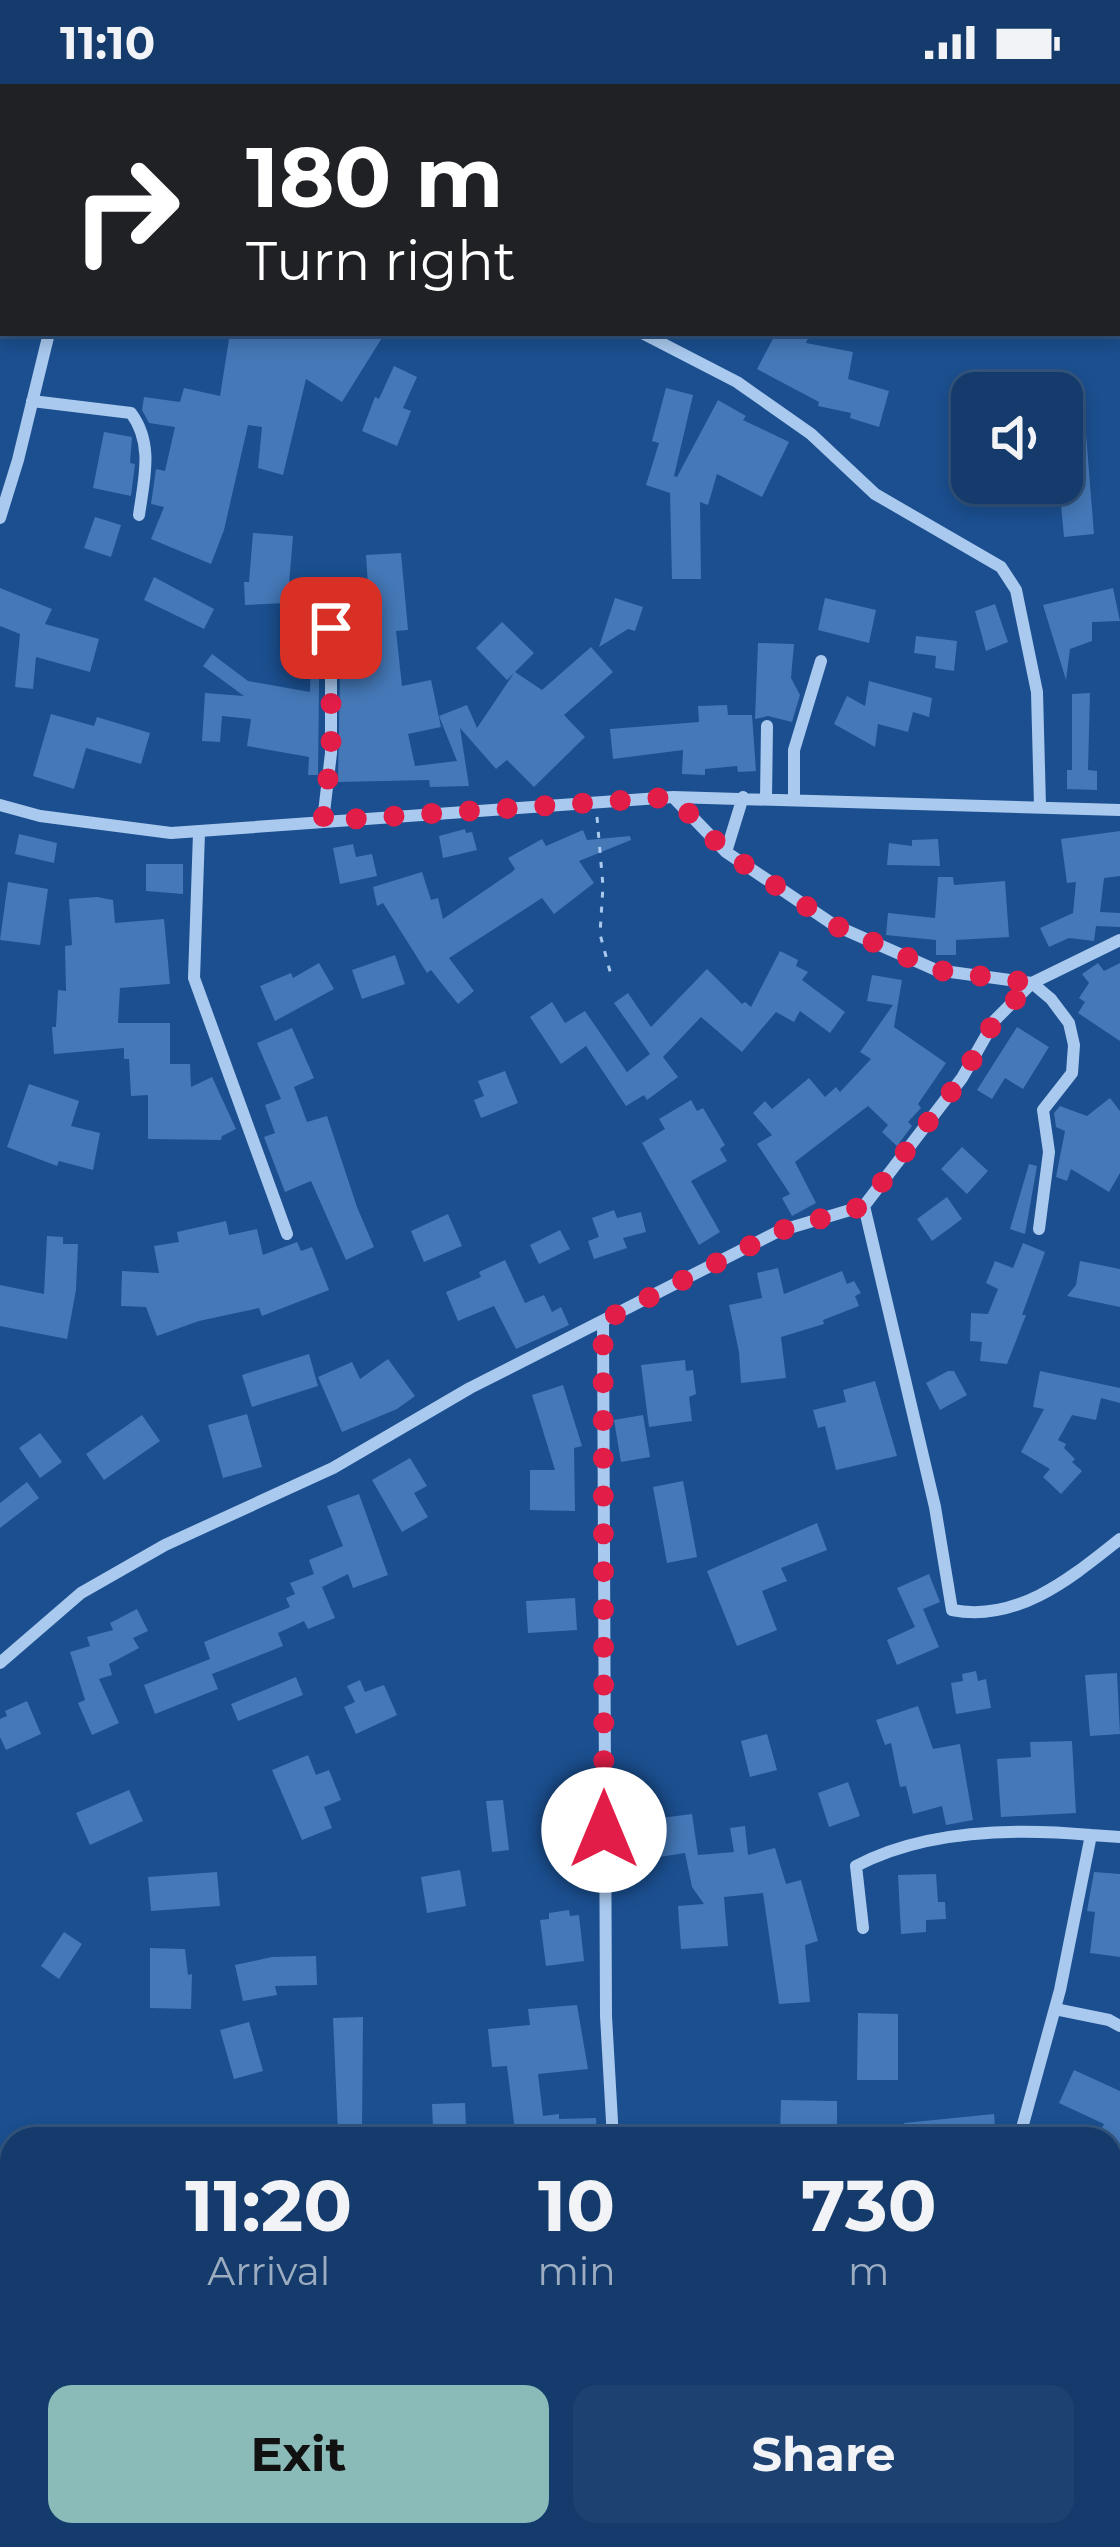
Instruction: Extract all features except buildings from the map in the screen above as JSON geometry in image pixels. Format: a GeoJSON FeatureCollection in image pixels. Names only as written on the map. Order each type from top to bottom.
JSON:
{"type":"FeatureCollection","features":[{"type":"Feature","properties":{"kind":"street"},"geometry":{"type":"LineString","coordinates":[[0,518],[48,336]]}},
{"type":"Feature","properties":{"kind":"street"},"geometry":{"type":"LineString","coordinates":[[648,336],[737,382],[811,434],[875,494],[1001,567],[1016,590],[1037,692],[1040,806]]}},
{"type":"Feature","properties":{"kind":"street"},"geometry":{"type":"LineString","coordinates":[[32,401],[131,412],[142,427],[147,450],[139,515]]}},
{"type":"Feature","properties":{"kind":"street"},"geometry":{"type":"LineString","coordinates":[[323,821],[331,753],[331,589]]}},
{"type":"Feature","properties":{"kind":"street"},"geometry":{"type":"LineString","coordinates":[[794,800],[794,750],[821,661]]}},
{"type":"Feature","properties":{"kind":"street"},"geometry":{"type":"LineString","coordinates":[[766,799],[767,726]]}},
{"type":"Feature","properties":{"kind":"street"},"geometry":{"type":"LineString","coordinates":[[0,805],[40,816],[171,833],[673,797],[1120,811]]}},
{"type":"Feature","properties":{"kind":"street"},"geometry":{"type":"LineString","coordinates":[[673,797],[726,852],[834,925],[936,970],[1032,983],[1051,999],[1069,1022],[1074,1045],[1072,1073],[1043,1110],[1049,1152],[1039,1229]]}},
{"type":"Feature","properties":{"kind":"street"},"geometry":{"type":"LineString","coordinates":[[726,852],[743,797]]}},
{"type":"Feature","properties":{"kind":"street"},"geometry":{"type":"LineString","coordinates":[[199,833],[194,978],[286,1234]]}},
{"type":"Feature","properties":{"kind":"street"},"geometry":{"type":"LineString","coordinates":[[0,1663],[81,1593],[165,1545],[333,1468],[470,1388],[779,1231],[864,1206],[962,1078],[995,1020],[1032,983],[1120,940]]}},
{"type":"Feature","properties":{"kind":"street"},"geometry":{"type":"LineString","coordinates":[[864,1206],[934,1507],[952,1610],[972,1614],[1005,1610],[1051,1591],[1120,1539]]}},
{"type":"Feature","properties":{"kind":"street"},"geometry":{"type":"LineString","coordinates":[[603,1321],[606,1992],[613,2127]]}},
{"type":"Feature","properties":{"kind":"street"},"geometry":{"type":"LineString","coordinates":[[863,1928],[856,1866],[886,1850],[964,1837],[1046,1831],[1120,1837]]}},
{"type":"Feature","properties":{"kind":"street"},"geometry":{"type":"LineString","coordinates":[[1021,2127],[1055,2009],[1091,1835]]}},
{"type":"Feature","properties":{"kind":"street"},"geometry":{"type":"LineString","coordinates":[[1055,2009],[1120,2026]]}},
{"type":"Feature","properties":{"kind":"path"},"geometry":{"type":"LineString","coordinates":[[595,804],[603,886],[600,934],[610,975]]}},
{"type":"Feature","properties":{"kind":"route"},"geometry":{"type":"LineString","coordinates":[[331,628],[331,753],[323,821],[673,797],[726,852],[834,925],[936,970],[1032,983],[995,1020],[962,1078],[864,1206],[779,1231],[603,1321],[604,1830]]}}]}
